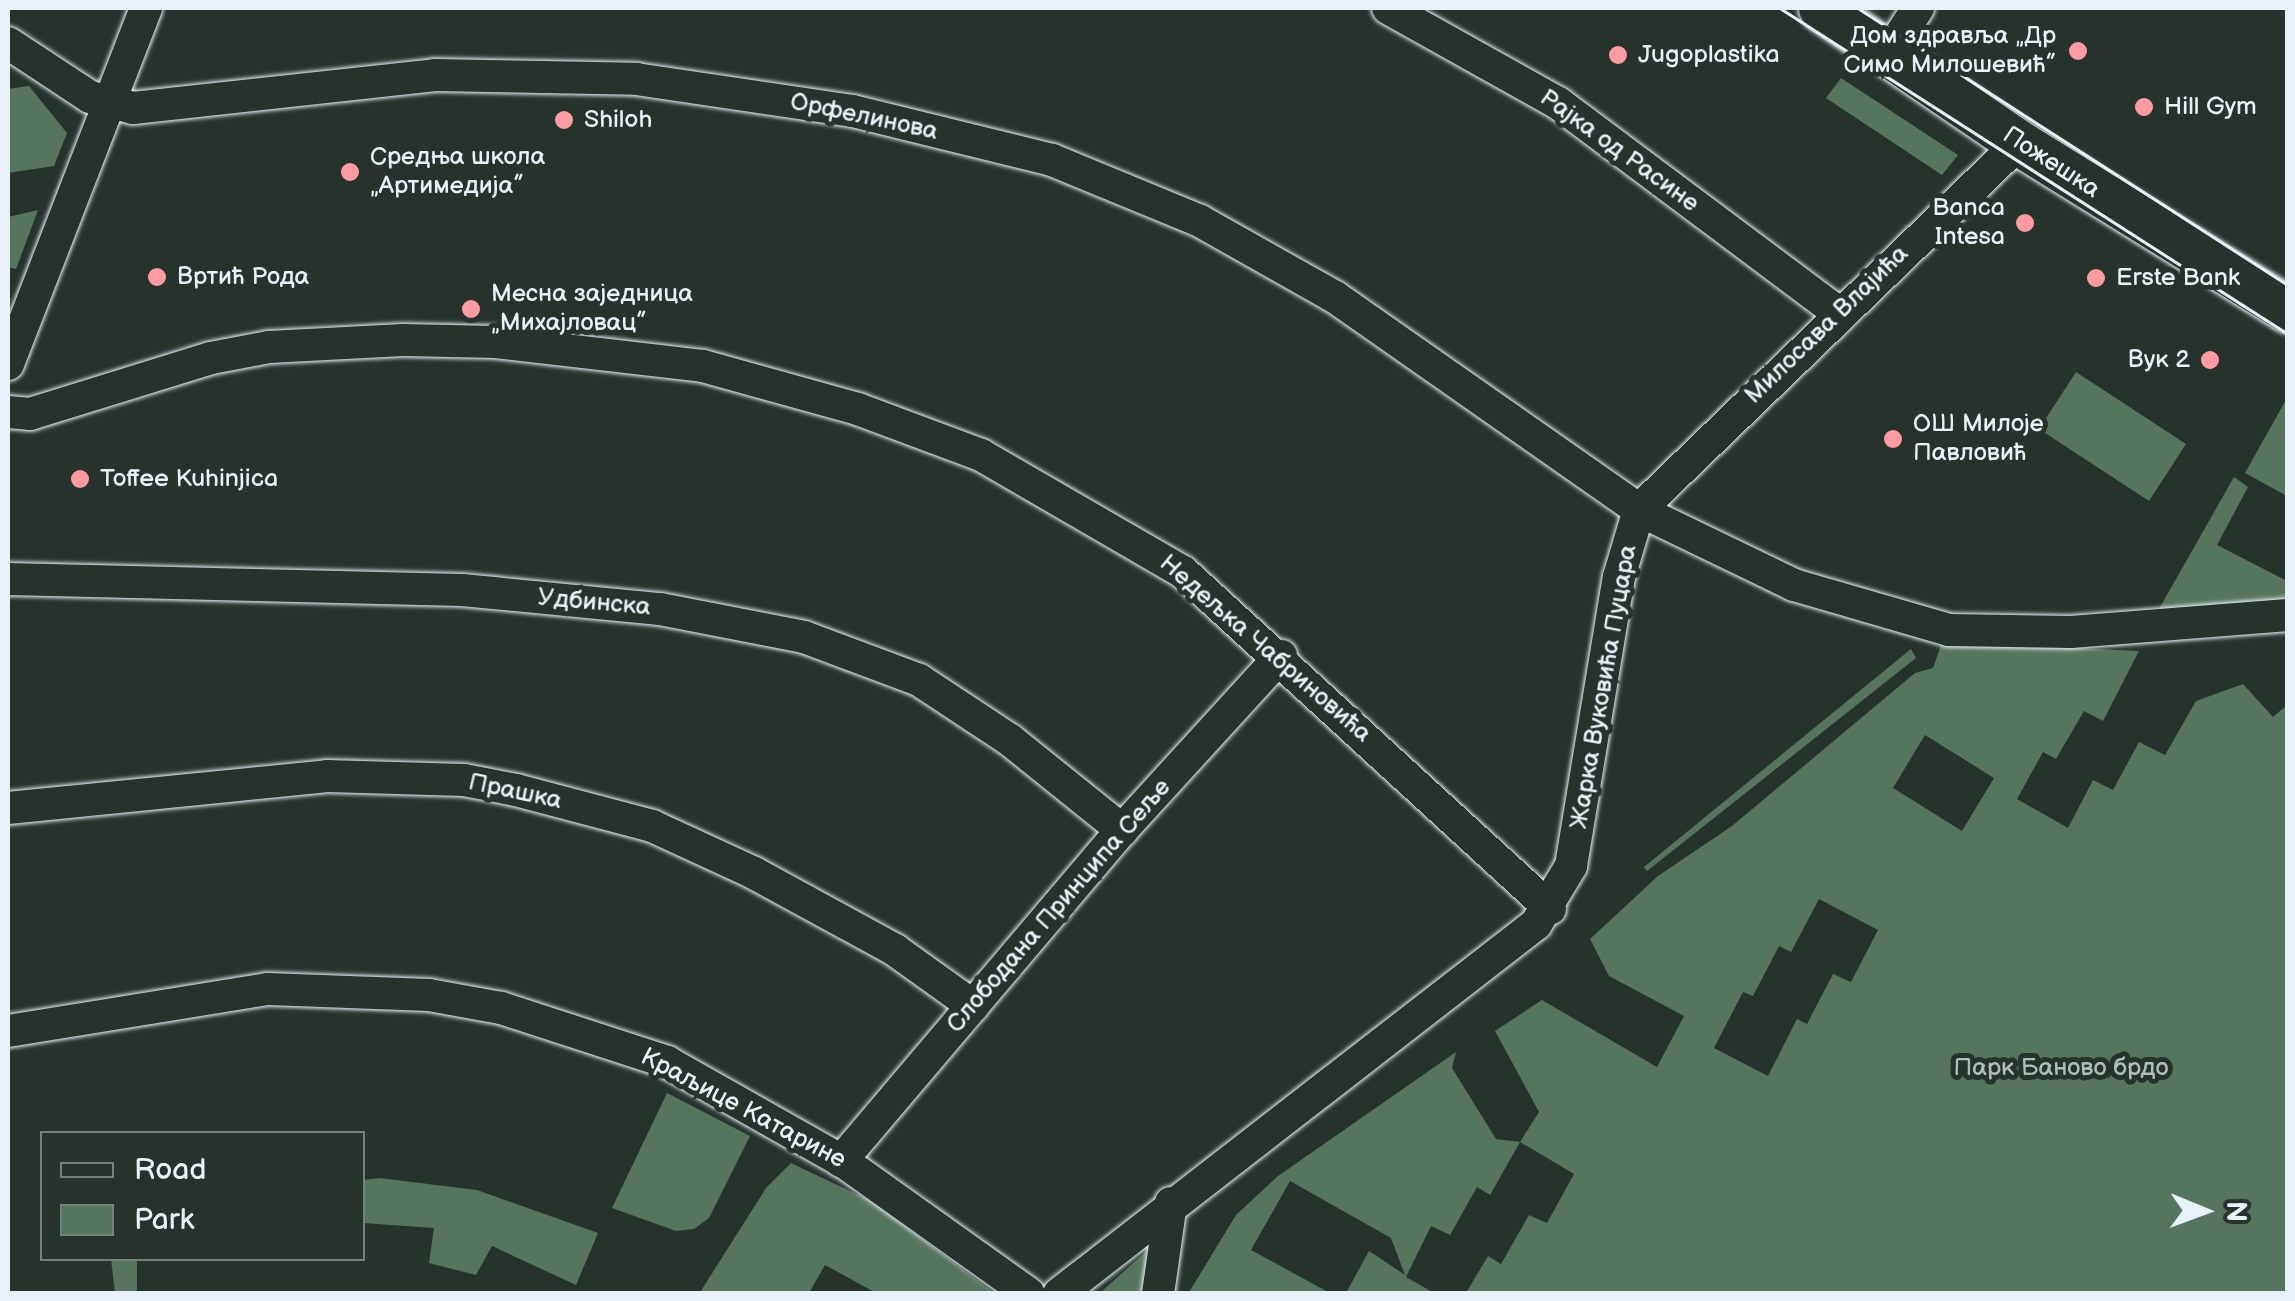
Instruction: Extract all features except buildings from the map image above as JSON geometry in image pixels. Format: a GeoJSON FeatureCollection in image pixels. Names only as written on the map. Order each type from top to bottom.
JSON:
{"type":"FeatureCollection","features":[{"type":"Feature","properties":{"kind":"main road","name":"Пожешка"},"geometry":{"type":"LineString","coordinates":[[1821,8],[2018,143],[2288,310]]}},
{"type":"Feature","properties":{"kind":"street"},"geometry":{"type":"LineString","coordinates":[[8,364],[146,8]]}},
{"type":"Feature","properties":{"kind":"street","name":"Рајка од Расине"},"geometry":{"type":"LineString","coordinates":[[1388,8],[1558,103],[1839,313]]}},
{"type":"Feature","properties":{"kind":"street"},"geometry":{"type":"LineString","coordinates":[[1888,53],[1918,8]]}},
{"type":"Feature","properties":{"kind":"street","name":"Орфелинова"},"geometry":{"type":"LineString","coordinates":[[8,43],[108,104],[154,108],[434,75],[636,79],[854,111],[1052,160],[1200,221],[1335,297],[1638,510]]}},
{"type":"Feature","properties":{"kind":"street","name":"Милосава Влајића"},"geometry":{"type":"LineString","coordinates":[[1638,510],[2018,143]]}},
{"type":"Feature","properties":{"kind":"street","name":"Недељка Чабриновића"},"geometry":{"type":"LineString","coordinates":[[8,412],[30,414],[211,358],[338,341],[496,342],[703,366],[858,410],[997,463],[1183,572],[1281,656],[1550,908]]}},
{"type":"Feature","properties":{"kind":"street","name":"Жарка Вуковића Пуцара"},"geometry":{"type":"LineString","coordinates":[[1059,1294],[1171,1203],[1513,946],[1550,908],[1574,851],[1620,577],[1638,510],[1752,569],[1949,630],[2072,632],[2288,615]]}},
{"type":"Feature","properties":{"kind":"street","name":"Удбинска"},"geometry":{"type":"LineString","coordinates":[[8,579],[462,590],[660,608],[804,637],[919,680],[1010,740],[1122,830]]}},
{"type":"Feature","properties":{"kind":"street","name":"Слободана Принципа Сеље"},"geometry":{"type":"LineString","coordinates":[[841,1160],[1122,830],[1281,656]]}},
{"type":"Feature","properties":{"kind":"street","name":"Прашка"},"geometry":{"type":"LineString","coordinates":[[8,808],[326,776],[464,780],[516,790],[652,826],[754,873],[895,950],[973,1006]]}},
{"type":"Feature","properties":{"kind":"street","name":"Краљице Катарине"},"geometry":{"type":"LineString","coordinates":[[8,1032],[268,989],[429,996],[539,1018],[667,1062],[841,1160],[1029,1294]]}},
{"type":"Feature","properties":{"kind":"street"},"geometry":{"type":"LineString","coordinates":[[1158,1294],[1171,1203]]}},
{"type":"Feature","properties":{"kind":"green space"},"geometry":{"type":"Polygon","coordinates":[[[1841,78],[1958,155],[1942,175],[1826,98],[1841,78]]]}},
{"type":"Feature","properties":{"kind":"green space"},"geometry":{"type":"Polygon","coordinates":[[[29,86],[67,133],[54,166],[8,173],[8,89],[29,86]]]}},
{"type":"Feature","properties":{"kind":"green space"},"geometry":{"type":"Polygon","coordinates":[[[38,210],[16,269],[8,267],[8,217],[38,210]]]}},
{"type":"Feature","properties":{"kind":"green space"},"geometry":{"type":"Polygon","coordinates":[[[2076,372],[2186,444],[2149,501],[2039,429],[2076,372]]]}},
{"type":"Feature","properties":{"kind":"green space"},"geometry":{"type":"Polygon","coordinates":[[[2287,398],[2287,496],[2245,473],[2287,398]]]}},
{"type":"Feature","properties":{"kind":"green space"},"geometry":{"type":"Polygon","coordinates":[[[2234,477],[2248,487],[2217,545],[2287,581],[2287,607],[2155,616],[2234,477]]]}},
{"type":"Feature","properties":{"kind":"green space","name":"Парк Баново брдо"},"geometry":{"type":"Polygon","coordinates":[[[1942,642],[2139,651],[2103,721],[2084,711],[2056,759],[2043,752],[2017,799],[2068,828],[2093,780],[2113,790],[2139,742],[2165,755],[2196,701],[2243,684],[2273,717],[2287,705],[2287,1293],[1466,1293],[1488,1256],[1501,1264],[1529,1215],[1547,1223],[1574,1174],[1520,1142],[1539,1112],[1495,1031],[1542,1000],[1657,1067],[1684,1016],[1609,976],[1590,939],[1658,876],[1732,826],[1915,673],[1933,668],[1942,642]],[[1925,735],[1893,788],[1962,831],[1994,778],[1925,735]],[[1819,899],[1791,952],[1779,946],[1753,996],[1743,992],[1714,1048],[1768,1076],[1797,1019],[1807,1024],[1833,974],[1851,982],[1878,930],[1819,899]]]}},
{"type":"Feature","properties":{"kind":"green space"},"geometry":{"type":"Polygon","coordinates":[[[1911,649],[1916,658],[1647,871],[1644,867],[1911,649]]]}},
{"type":"Feature","properties":{"kind":"green space"},"geometry":{"type":"Polygon","coordinates":[[[1456,1052],[1452,1068],[1496,1139],[1520,1142],[1490,1195],[1477,1187],[1450,1235],[1431,1226],[1406,1277],[1434,1293],[1346,1293],[1369,1251],[1405,1275],[1391,1238],[1290,1181],[1251,1250],[1330,1293],[1188,1294],[1236,1215],[1278,1176],[1456,1052]]]}},
{"type":"Feature","properties":{"kind":"green space"},"geometry":{"type":"Polygon","coordinates":[[[667,1093],[750,1136],[709,1218],[694,1229],[676,1231],[612,1208],[667,1093]]]}},
{"type":"Feature","properties":{"kind":"green space"},"geometry":{"type":"Polygon","coordinates":[[[791,1163],[871,1201],[994,1293],[876,1293],[825,1265],[809,1293],[699,1294],[766,1188],[791,1163]]]}},
{"type":"Feature","properties":{"kind":"green space"},"geometry":{"type":"Polygon","coordinates":[[[379,1178],[477,1190],[598,1233],[576,1285],[492,1246],[476,1275],[429,1263],[434,1228],[365,1223],[365,1180],[379,1178]]]}},
{"type":"Feature","properties":{"kind":"green space"},"geometry":{"type":"Polygon","coordinates":[[[1150,1248],[1141,1293],[1100,1293],[1150,1248]]]}},
{"type":"Feature","properties":{"kind":"green space"},"geometry":{"type":"Polygon","coordinates":[[[111,1261],[137,1261],[137,1293],[115,1293],[111,1261]]]}},
{"type":"Feature","properties":{"kind":"tram line"},"geometry":{"type":"LineString","coordinates":[[1780,8],[2288,334]]}},
{"type":"Feature","properties":{"kind":"tram line"},"geometry":{"type":"LineString","coordinates":[[1858,8],[2288,285]]}},
{"type":"Feature","properties":{"kind":"place","name":"Дом здравља „Др Симо Милошевић”"},"geometry":{"type":"Point","coordinates":[2078,51]}},
{"type":"Feature","properties":{"kind":"place","name":"Jugoplastika"},"geometry":{"type":"Point","coordinates":[1618,55]}},
{"type":"Feature","properties":{"kind":"place","name":"Hill Gym"},"geometry":{"type":"Point","coordinates":[2144,107]}},
{"type":"Feature","properties":{"kind":"place","name":"Shiloh"},"geometry":{"type":"Point","coordinates":[564,120]}},
{"type":"Feature","properties":{"kind":"place","name":"Средња школа „Артимедија”"},"geometry":{"type":"Point","coordinates":[350,172]}},
{"type":"Feature","properties":{"kind":"place","name":"Banca Intesa"},"geometry":{"type":"Point","coordinates":[2025,223]}},
{"type":"Feature","properties":{"kind":"place","name":"Вртић Рода"},"geometry":{"type":"Point","coordinates":[157,277]}},
{"type":"Feature","properties":{"kind":"place","name":"Erste Bank"},"geometry":{"type":"Point","coordinates":[2096,278]}},
{"type":"Feature","properties":{"kind":"place","name":"Месна заједница „Михајловац”"},"geometry":{"type":"Point","coordinates":[471,309]}},
{"type":"Feature","properties":{"kind":"place","name":"Вук 2"},"geometry":{"type":"Point","coordinates":[2210,360]}},
{"type":"Feature","properties":{"kind":"place","name":"ОШ Милоје Павловић"},"geometry":{"type":"Point","coordinates":[1893,439]}},
{"type":"Feature","properties":{"kind":"place","name":"Toffee Kuhinjica"},"geometry":{"type":"Point","coordinates":[80,479]}}]}
